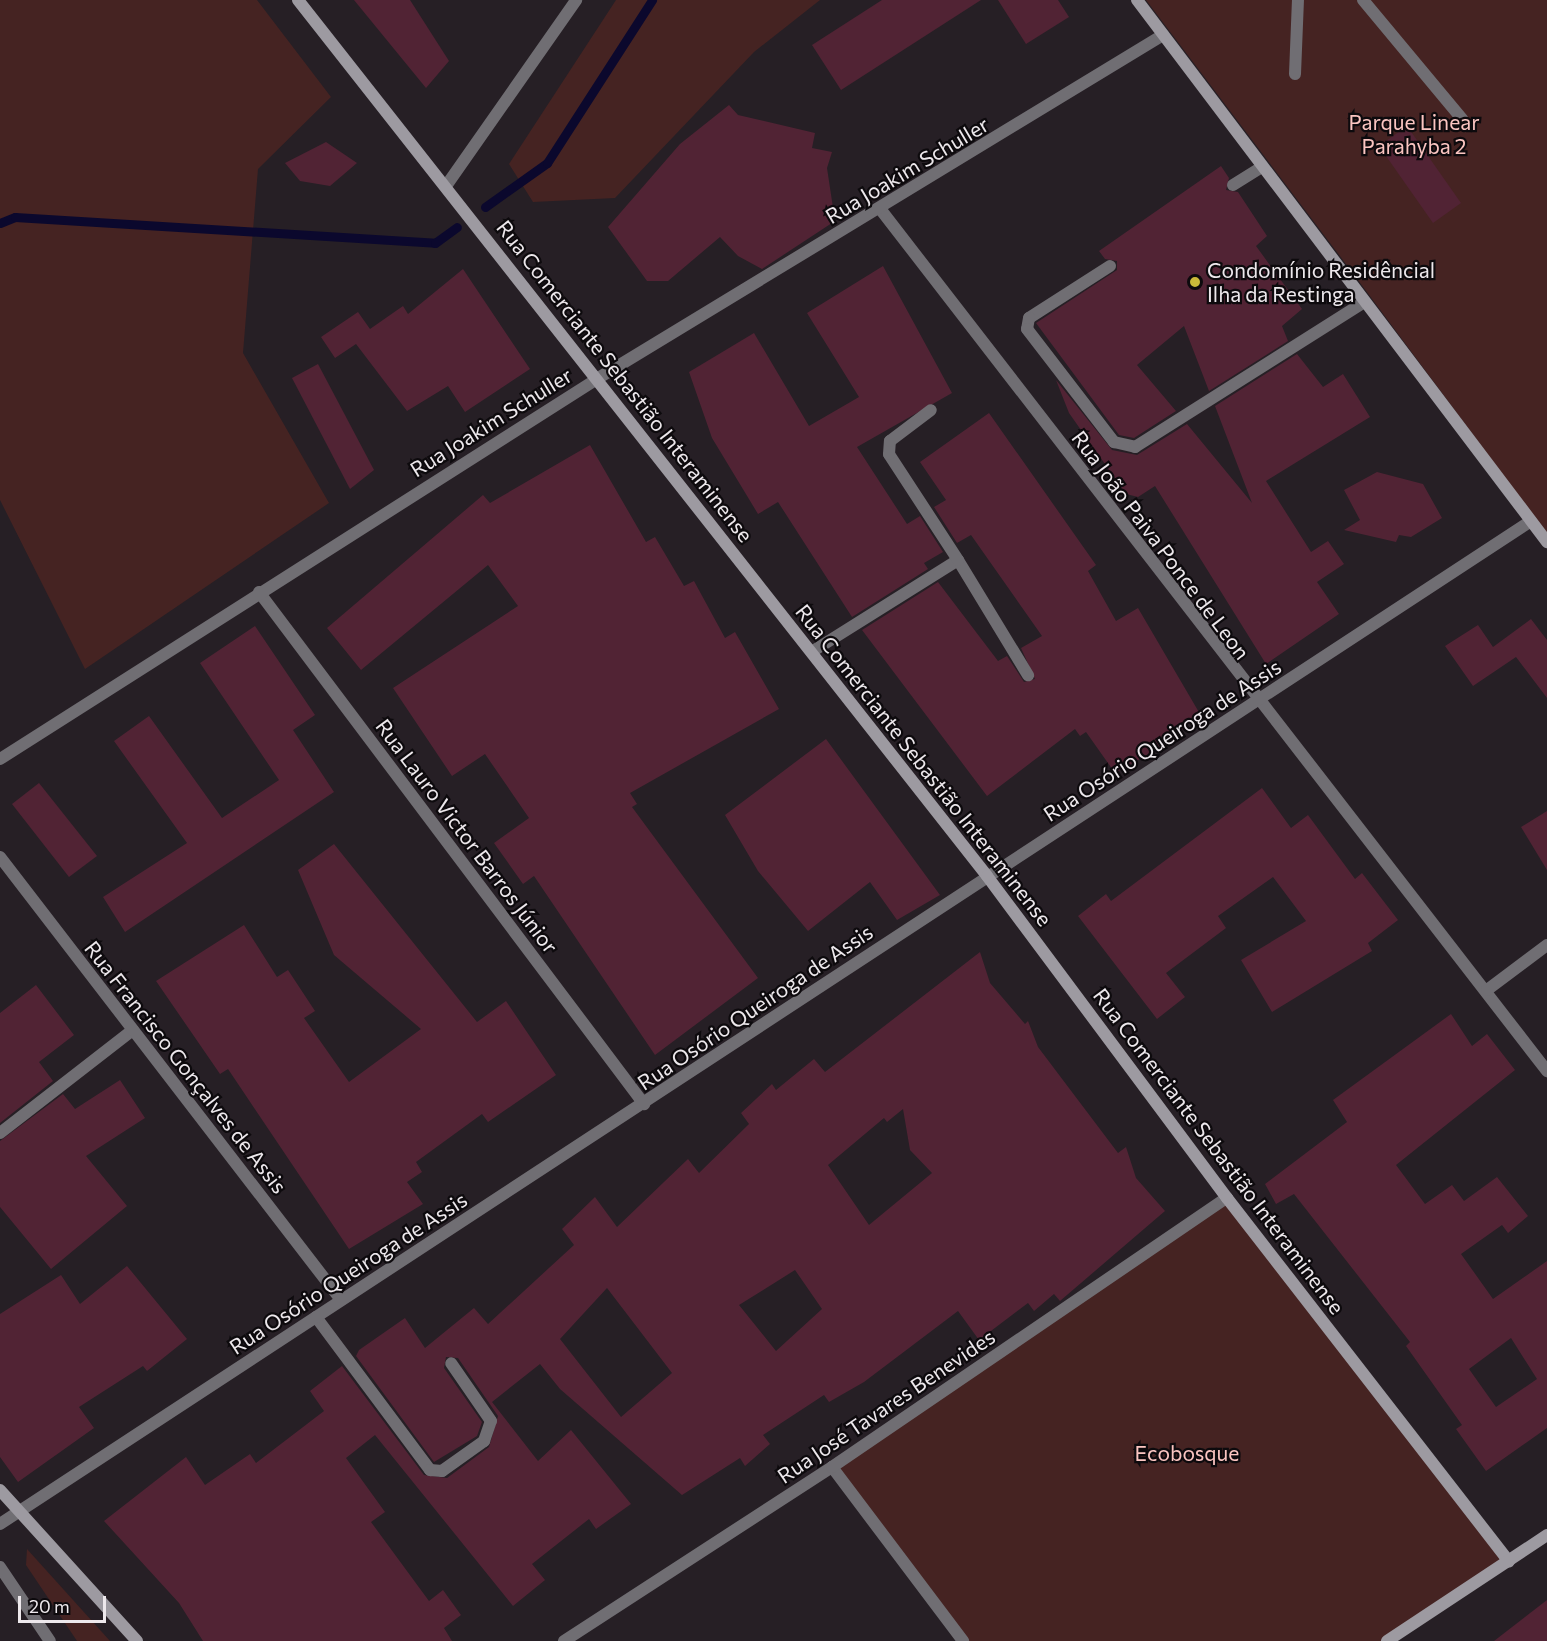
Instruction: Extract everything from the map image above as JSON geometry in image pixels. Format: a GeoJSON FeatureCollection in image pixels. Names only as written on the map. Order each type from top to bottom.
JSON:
{"type":"FeatureCollection","features":[{"type":"Feature","properties":{"kind":"street","name":"Rua Comerciante Sebastião Interaminense"},"geometry":{"type":"LineString","coordinates":[[298,0],[600,377],[813,651],[987,876],[1227,1198],[1509,1561]]}},
{"type":"Feature","properties":{"kind":"street"},"geometry":{"type":"LineString","coordinates":[[446,186],[576,0]]}},
{"type":"Feature","properties":{"kind":"street"},"geometry":{"type":"LineString","coordinates":[[1137,0],[1547,542]]}},
{"type":"Feature","properties":{"kind":"street"},"geometry":{"type":"LineString","coordinates":[[1295,74],[1298,0]]}},
{"type":"Feature","properties":{"kind":"street"},"geometry":{"type":"LineString","coordinates":[[1363,0],[1462,119]]}},
{"type":"Feature","properties":{"kind":"street","name":"Rua Joakim Schuller"},"geometry":{"type":"LineString","coordinates":[[0,759],[600,377],[881,210],[1163,35]]}},
{"type":"Feature","properties":{"kind":"street"},"geometry":{"type":"LineString","coordinates":[[1233,185],[1262,167]]}},
{"type":"Feature","properties":{"kind":"street","name":"Rua João Paiva Ponce de Leon"},"geometry":{"type":"LineString","coordinates":[[881,210],[1257,702],[1487,990],[1547,1071]]}},
{"type":"Feature","properties":{"kind":"street"},"geometry":{"type":"LineString","coordinates":[[1110,266],[1029,318],[1027,329],[1114,442],[1135,447],[1364,302]]}},
{"type":"Feature","properties":{"kind":"street"},"geometry":{"type":"LineString","coordinates":[[931,410],[890,441],[889,454],[958,560],[1028,675]]}},
{"type":"Feature","properties":{"kind":"street","name":"Rua Osório Queiroga de Assis"},"geometry":{"type":"LineString","coordinates":[[0,1524],[1531,521]]}},
{"type":"Feature","properties":{"kind":"street"},"geometry":{"type":"LineString","coordinates":[[813,651],[958,560]]}},
{"type":"Feature","properties":{"kind":"street","name":"Rua Lauro Victor Barros Júnior"},"geometry":{"type":"LineString","coordinates":[[259,592],[644,1104]]}},
{"type":"Feature","properties":{"kind":"street","name":"Rua Francisco Gonçalves de Assis"},"geometry":{"type":"LineString","coordinates":[[0,857],[341,1300]]}},
{"type":"Feature","properties":{"kind":"street"},"geometry":{"type":"LineString","coordinates":[[1487,990],[1547,945]]}},
{"type":"Feature","properties":{"kind":"street"},"geometry":{"type":"LineString","coordinates":[[0,1133],[133,1030]]}},
{"type":"Feature","properties":{"kind":"street","name":"Rua José Tavares Benevides"},"geometry":{"type":"LineString","coordinates":[[564,1641],[832,1467],[1227,1198]]}},
{"type":"Feature","properties":{"kind":"street"},"geometry":{"type":"LineString","coordinates":[[316,1317],[430,1470],[442,1471],[484,1441],[491,1421],[451,1363]]}},
{"type":"Feature","properties":{"kind":"street"},"geometry":{"type":"LineString","coordinates":[[832,1467],[963,1641]]}},
{"type":"Feature","properties":{"kind":"street"},"geometry":{"type":"LineString","coordinates":[[0,1490],[137,1641]]}},
{"type":"Feature","properties":{"kind":"street"},"geometry":{"type":"LineString","coordinates":[[1387,1641],[1547,1535]]}},
{"type":"Feature","properties":{"kind":"street"},"geometry":{"type":"LineString","coordinates":[[0,1567],[50,1641]]}},
{"type":"Feature","properties":{"kind":"green space"},"geometry":{"type":"Polygon","coordinates":[[[0,0],[257,0],[331,97],[258,169],[243,353],[329,503],[85,669],[0,500],[0,0]]]}},
{"type":"Feature","properties":{"kind":"green space"},"geometry":{"type":"Polygon","coordinates":[[[616,0],[820,0],[754,52],[615,198],[533,202],[509,164],[616,0]]]}},
{"type":"Feature","properties":{"kind":"green space","name":"Parque Linear Parahyba 2"},"geometry":{"type":"Polygon","coordinates":[[[1146,0],[1547,0],[1547,534],[1352,272],[1146,0]]]}},
{"type":"Feature","properties":{"kind":"green space","name":"Ecobosque"},"geometry":{"type":"Polygon","coordinates":[[[1227,1198],[1509,1561],[1387,1641],[963,1641],[832,1467],[1227,1198]]]}},
{"type":"Feature","properties":{"kind":"green space"},"geometry":{"type":"Polygon","coordinates":[[[27,1549],[110,1641],[77,1641],[26,1565],[27,1549]]]}},
{"type":"Feature","properties":{"kind":"building"},"geometry":{"type":"Polygon","coordinates":[[[354,0],[410,0],[449,61],[426,88],[354,0]]]}},
{"type":"Feature","properties":{"kind":"building"},"geometry":{"type":"Polygon","coordinates":[[[882,0],[981,0],[841,90],[812,45],[882,0]]]}},
{"type":"Feature","properties":{"kind":"building"},"geometry":{"type":"Polygon","coordinates":[[[998,0],[1058,0],[1069,17],[1026,44],[998,0]]]}},
{"type":"Feature","properties":{"kind":"building"},"geometry":{"type":"Polygon","coordinates":[[[729,105],[738,115],[815,133],[812,148],[832,152],[827,168],[835,221],[762,269],[738,256],[720,237],[668,281],[647,281],[608,227],[680,144],[729,105]]]}},
{"type":"Feature","properties":{"kind":"building"},"geometry":{"type":"Polygon","coordinates":[[[1407,126],[1461,203],[1433,223],[1379,146],[1407,126]]]}},
{"type":"Feature","properties":{"kind":"building"},"geometry":{"type":"Polygon","coordinates":[[[326,142],[357,163],[330,186],[300,181],[285,163],[326,142]]]}},
{"type":"Feature","properties":{"kind":"building","name":"Condomínio Residêncial Ilha da Restinga"},"geometry":{"type":"Polygon","coordinates":[[[1221,166],[1229,178],[1226,190],[1238,192],[1267,236],[1256,246],[1302,309],[1282,326],[1288,341],[1209,391],[1184,326],[1137,365],[1176,411],[1134,438],[1119,435],[1036,323],[1117,270],[1117,261],[1105,259],[1099,251],[1221,166]]]}},
{"type":"Feature","properties":{"kind":"building"},"geometry":{"type":"Polygon","coordinates":[[[883,266],[952,393],[857,447],[907,524],[920,516],[943,552],[924,563],[928,569],[852,617],[778,502],[758,514],[712,438],[689,372],[754,333],[809,426],[859,397],[807,313],[883,266]]]}},
{"type":"Feature","properties":{"kind":"building"},"geometry":{"type":"Polygon","coordinates":[[[463,269],[530,369],[465,412],[448,386],[407,411],[356,344],[335,358],[321,337],[358,312],[370,329],[403,306],[408,314],[463,269]]]}},
{"type":"Feature","properties":{"kind":"building"},"geometry":{"type":"Polygon","coordinates":[[[1297,354],[1323,387],[1343,374],[1370,417],[1266,481],[1311,552],[1328,541],[1344,564],[1317,582],[1339,614],[1266,664],[1155,486],[1138,497],[1126,494],[1069,413],[1056,380],[1112,450],[1137,455],[1187,424],[1252,503],[1215,406],[1297,354]]]}},
{"type":"Feature","properties":{"kind":"building"},"geometry":{"type":"Polygon","coordinates":[[[318,364],[374,470],[350,489],[292,378],[318,364]]]}},
{"type":"Feature","properties":{"kind":"building"},"geometry":{"type":"Polygon","coordinates":[[[989,413],[1096,565],[1088,571],[1116,621],[1138,608],[1200,714],[1163,746],[1115,773],[1086,732],[1080,736],[1075,729],[987,796],[862,630],[938,582],[998,661],[1007,656],[1024,682],[1035,679],[1021,648],[1042,636],[971,535],[957,543],[934,507],[946,500],[920,462],[989,413]]]}},
{"type":"Feature","properties":{"kind":"building"},"geometry":{"type":"Polygon","coordinates":[[[590,445],[646,542],[655,537],[684,586],[694,581],[725,638],[735,632],[779,709],[630,793],[637,804],[632,807],[758,978],[655,1055],[534,876],[523,884],[494,843],[529,818],[485,754],[452,776],[393,688],[518,606],[488,565],[361,670],[327,628],[483,495],[490,503],[590,445]]]}},
{"type":"Feature","properties":{"kind":"building"},"geometry":{"type":"Polygon","coordinates":[[[1377,472],[1423,484],[1442,518],[1411,537],[1399,535],[1396,542],[1344,530],[1360,520],[1344,490],[1377,472]]]}},
{"type":"Feature","properties":{"kind":"building"},"geometry":{"type":"Polygon","coordinates":[[[1531,619],[1547,640],[1547,698],[1516,657],[1473,686],[1445,646],[1478,625],[1493,647],[1531,619]]]}},
{"type":"Feature","properties":{"kind":"building"},"geometry":{"type":"Polygon","coordinates":[[[255,626],[315,715],[293,730],[334,792],[125,932],[103,897],[187,843],[114,741],[149,716],[222,818],[279,780],[200,663],[255,626]]]}},
{"type":"Feature","properties":{"kind":"building"},"geometry":{"type":"Polygon","coordinates":[[[826,739],[940,895],[897,920],[870,882],[808,931],[758,871],[725,815],[826,739]]]}},
{"type":"Feature","properties":{"kind":"building"},"geometry":{"type":"Polygon","coordinates":[[[39,783],[97,856],[69,877],[12,804],[39,783]]]}},
{"type":"Feature","properties":{"kind":"building"},"geometry":{"type":"Polygon","coordinates":[[[1262,788],[1291,828],[1308,815],[1355,879],[1362,873],[1398,920],[1368,943],[1372,951],[1272,1012],[1241,960],[1306,921],[1273,877],[1218,916],[1226,928],[1166,973],[1185,997],[1157,1019],[1078,916],[1106,894],[1111,901],[1262,788]]]}},
{"type":"Feature","properties":{"kind":"building"},"geometry":{"type":"Polygon","coordinates":[[[1547,811],[1547,870],[1521,827],[1547,811]]]}},
{"type":"Feature","properties":{"kind":"building"},"geometry":{"type":"Polygon","coordinates":[[[334,844],[477,1022],[506,1001],[556,1075],[488,1122],[482,1114],[416,1162],[422,1172],[407,1182],[423,1204],[349,1249],[228,1069],[220,1074],[156,981],[244,925],[277,977],[288,970],[315,1011],[304,1018],[349,1082],[421,1029],[334,955],[298,870],[334,844]]]}},
{"type":"Feature","properties":{"kind":"building"},"geometry":{"type":"Polygon","coordinates":[[[980,952],[990,983],[1025,1024],[1028,1021],[1038,1047],[1118,1153],[1126,1147],[1136,1178],[1165,1211],[1060,1301],[1054,1294],[1034,1311],[1028,1303],[979,1340],[958,1311],[864,1382],[829,1402],[824,1395],[763,1435],[770,1444],[745,1466],[740,1458],[682,1495],[560,1389],[540,1364],[492,1402],[538,1461],[571,1430],[631,1504],[596,1529],[589,1519],[532,1564],[545,1580],[513,1606],[375,1435],[346,1458],[385,1512],[371,1522],[429,1601],[443,1590],[461,1615],[444,1628],[452,1641],[203,1641],[179,1603],[104,1521],[186,1457],[205,1485],[250,1454],[256,1463],[324,1411],[310,1391],[342,1366],[424,1475],[447,1478],[489,1447],[498,1416],[458,1358],[446,1357],[444,1368],[482,1422],[477,1436],[434,1462],[356,1356],[359,1350],[405,1318],[425,1348],[474,1308],[488,1324],[574,1245],[562,1229],[595,1197],[617,1227],[688,1159],[699,1173],[749,1124],[741,1113],[772,1084],[776,1090],[814,1059],[825,1072],[980,952]],[[903,1109],[887,1122],[884,1118],[828,1165],[869,1225],[932,1173],[910,1150],[903,1109]],[[795,1270],[739,1305],[776,1351],[822,1309],[795,1270]],[[607,1288],[560,1339],[621,1417],[672,1373],[607,1288]]]}},
{"type":"Feature","properties":{"kind":"building"},"geometry":{"type":"Polygon","coordinates":[[[36,985],[74,1035],[39,1062],[53,1081],[0,1123],[0,1013],[36,985]]]}},
{"type":"Feature","properties":{"kind":"building"},"geometry":{"type":"Polygon","coordinates":[[[1451,1014],[1472,1046],[1487,1034],[1515,1070],[1396,1165],[1425,1204],[1452,1185],[1464,1201],[1497,1177],[1528,1216],[1508,1233],[1502,1225],[1461,1254],[1493,1299],[1547,1261],[1547,1428],[1486,1471],[1456,1429],[1462,1425],[1406,1346],[1410,1342],[1294,1194],[1276,1204],[1265,1184],[1347,1122],[1333,1100],[1451,1014]],[[1511,1338],[1469,1369],[1496,1407],[1537,1379],[1511,1338]]]}},
{"type":"Feature","properties":{"kind":"building"},"geometry":{"type":"Polygon","coordinates":[[[120,1080],[145,1118],[86,1156],[127,1206],[51,1269],[0,1207],[0,1141],[63,1094],[75,1109],[120,1080]]]}},
{"type":"Feature","properties":{"kind":"building"},"geometry":{"type":"Polygon","coordinates":[[[127,1266],[187,1339],[147,1371],[143,1366],[79,1407],[94,1428],[18,1482],[0,1457],[0,1314],[61,1275],[80,1304],[127,1266]]]}},
{"type":"Feature","properties":{"kind":"building"},"geometry":{"type":"Polygon","coordinates":[[[1547,1600],[1547,1641],[1494,1641],[1547,1600]]]}},
{"type":"Feature","properties":{"kind":"waterway"},"geometry":{"type":"LineString","coordinates":[[485,207],[547,163],[652,0]]}},
{"type":"Feature","properties":{"kind":"waterway"},"geometry":{"type":"LineString","coordinates":[[0,223],[15,217],[435,243],[457,227]]}},
{"type":"Feature","properties":{"kind":"place","name":"Condomínio Residêncial Ilha da Restinga"},"geometry":{"type":"Point","coordinates":[1195,282]}}]}
